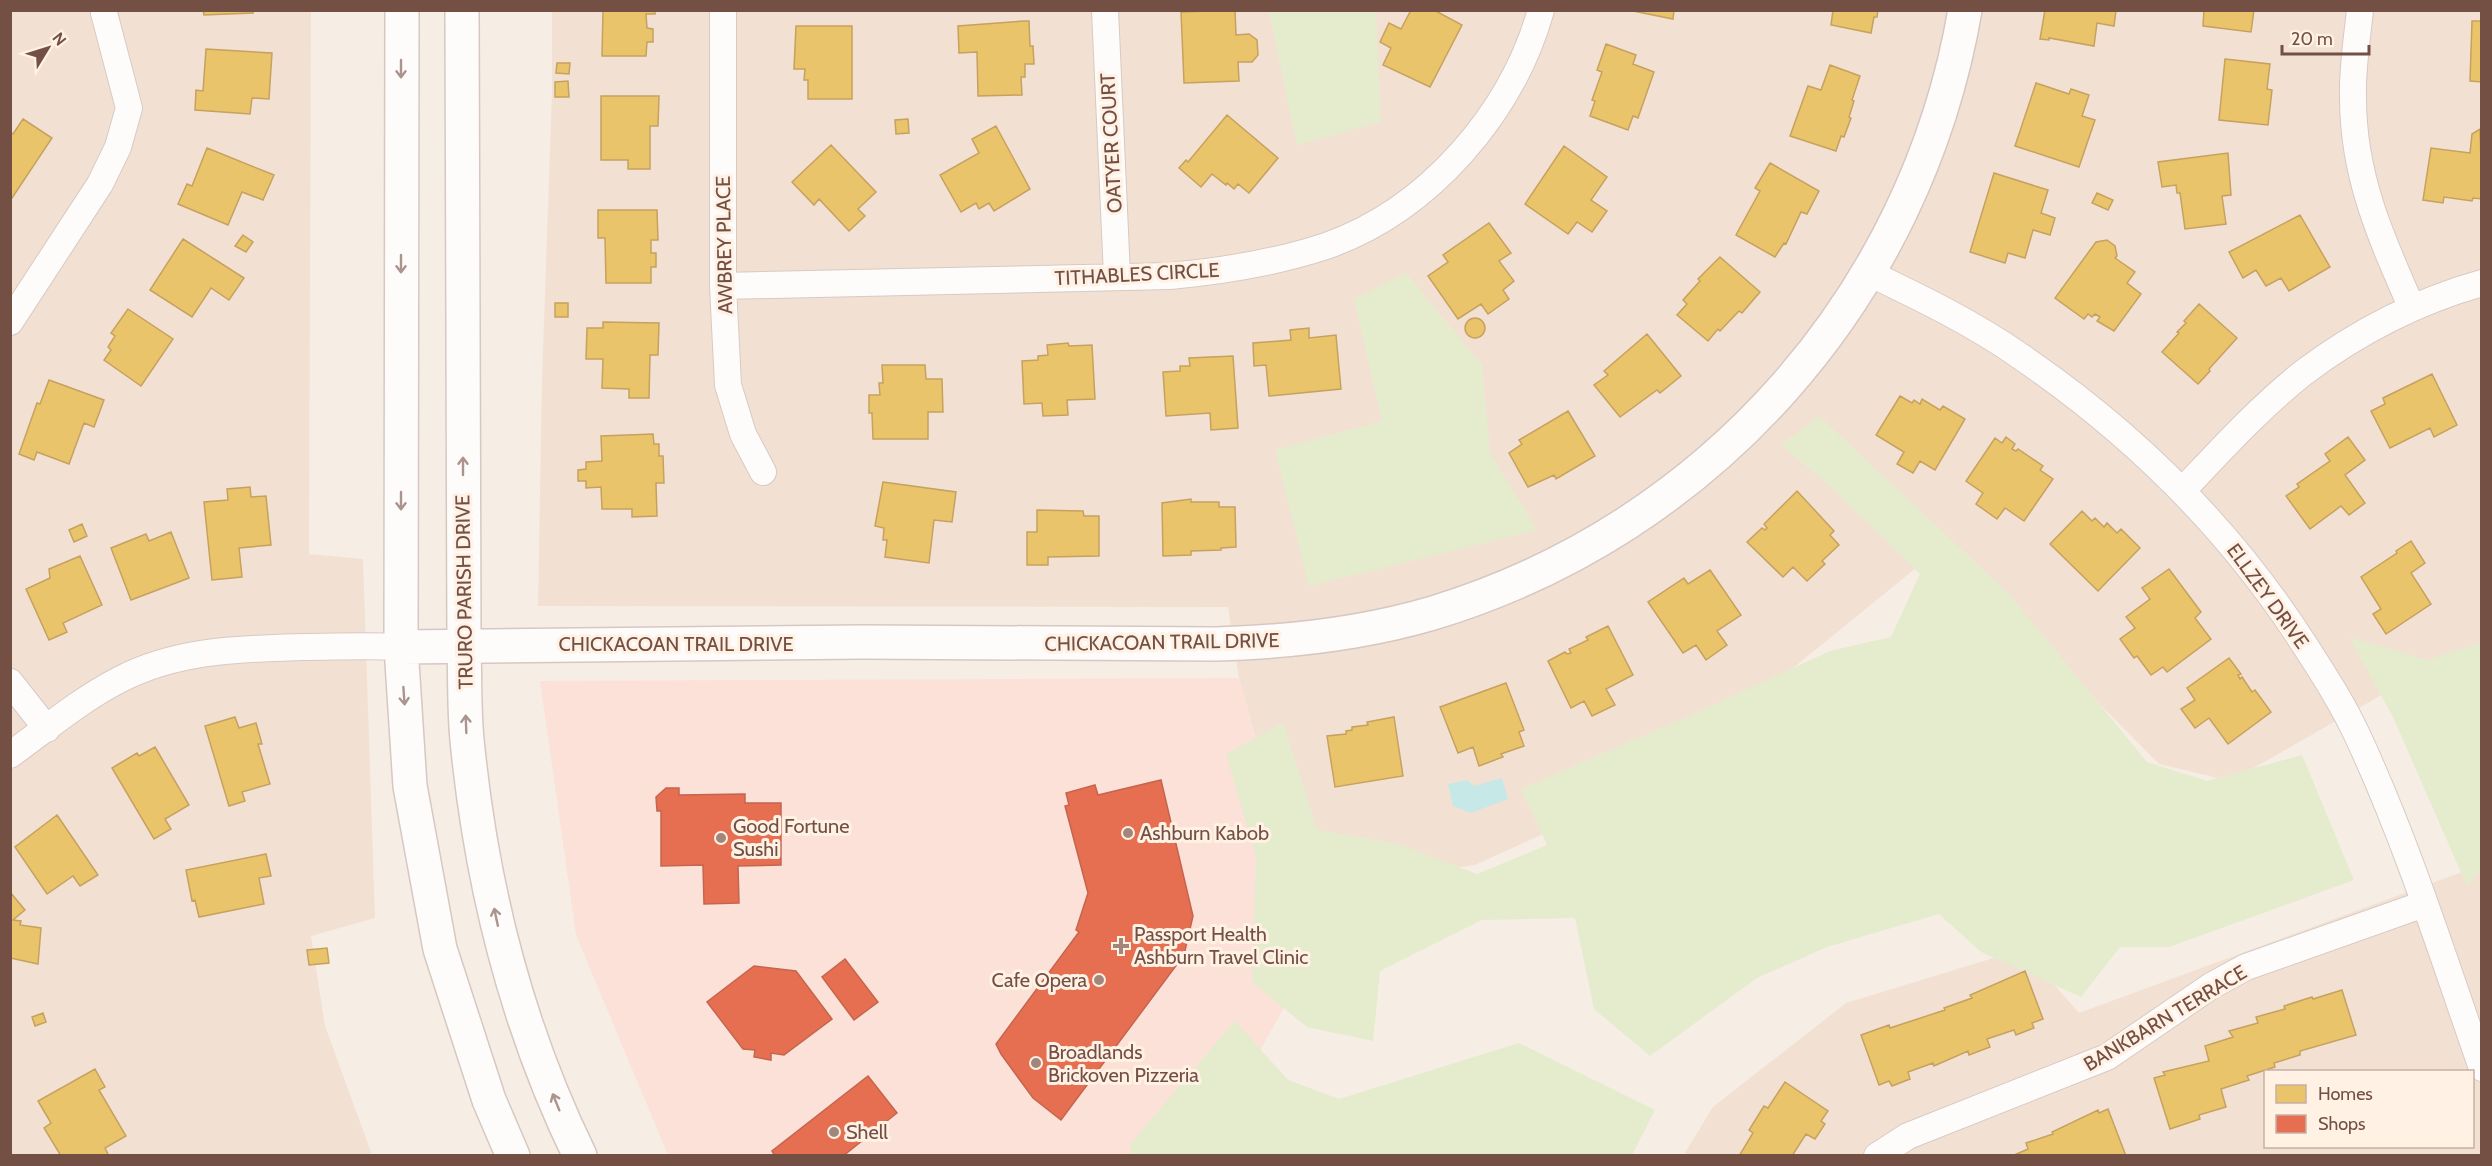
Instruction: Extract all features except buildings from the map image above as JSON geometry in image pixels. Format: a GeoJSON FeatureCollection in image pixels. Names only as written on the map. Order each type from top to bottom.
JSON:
{"type":"FeatureCollection","features":[{"type":"Feature","properties":{"kind":"street"},"geometry":{"type":"LineString","coordinates":[[402,10],[401,647],[410,786],[440,949],[489,1100],[513,1155]]}},
{"type":"Feature","properties":{"kind":"street","name":"TRURO PARISH DRIVE"},"geometry":{"type":"LineString","coordinates":[[462,10],[464,645],[467,739],[478,827],[501,939],[528,1029],[566,1128],[580,1155]]}},
{"type":"Feature","properties":{"kind":"street","name":"AWBREY PLACE"},"geometry":{"type":"LineString","coordinates":[[723,10],[723,286],[728,385],[743,434],[763,472]]}},
{"type":"Feature","properties":{"kind":"street","name":"OATYER COURT"},"geometry":{"type":"LineString","coordinates":[[1105,10],[1117,276]]}},
{"type":"Feature","properties":{"kind":"street","name":"TITHABLES CIRCLE"},"geometry":{"type":"LineString","coordinates":[[723,286],[1170,276],[1222,271],[1267,263],[1327,245],[1359,231],[1391,212],[1445,169],[1473,139],[1498,105],[1519,68],[1541,10]]}},
{"type":"Feature","properties":{"kind":"street","name":"CHICKACOAN TRAIL DRIVE"},"geometry":{"type":"LineString","coordinates":[[401,647],[852,642],[1216,644],[1269,642],[1352,632],[1412,618],[1476,598],[1564,560],[1606,536],[1684,483],[1734,440],[1784,389],[1832,330],[1869,273],[1908,198],[1923,164],[1944,104],[1965,10]]}},
{"type":"Feature","properties":{"kind":"street"},"geometry":{"type":"LineString","coordinates":[[2360,10],[2352,96],[2355,144],[2364,190],[2379,234],[2412,308]]}},
{"type":"Feature","properties":{"kind":"street"},"geometry":{"type":"LineString","coordinates":[[10,322],[100,184],[118,147],[129,108],[104,13]]}},
{"type":"Feature","properties":{"kind":"street","name":"ELLZEY DRIVE"},"geometry":{"type":"LineString","coordinates":[[1869,273],[1945,310],[2019,355],[2088,405],[2154,462],[2182,491],[2225,537],[2278,604],[2325,677],[2363,748],[2399,832],[2481,1068]]}},
{"type":"Feature","properties":{"kind":"street"},"geometry":{"type":"LineString","coordinates":[[2182,491],[2256,415],[2304,373],[2356,337],[2412,308],[2481,283]]}},
{"type":"Feature","properties":{"kind":"street"},"geometry":{"type":"LineString","coordinates":[[10,754],[118,680],[179,657],[215,650],[401,647]]}},
{"type":"Feature","properties":{"kind":"street"},"geometry":{"type":"LineString","coordinates":[[10,682],[47,729]]}},
{"type":"Feature","properties":{"kind":"street","name":"BANKBARN TERRACE"},"geometry":{"type":"LineString","coordinates":[[1877,1155],[1908,1136],[2107,1057],[2211,986],[2246,968],[2424,904]]}},
{"type":"Feature","properties":{"kind":"shaded area"},"geometry":{"type":"Polygon","coordinates":[[[10,11],[311,11],[309,554],[363,559],[375,918],[311,936],[325,1026],[372,1155],[11,1155],[10,11]]]}},
{"type":"Feature","properties":{"kind":"shaded area"},"geometry":{"type":"Polygon","coordinates":[[[552,11],[2481,11],[2481,645],[2406,681],[2231,781],[2159,764],[1943,546],[1647,787],[1475,865],[1298,890],[1239,678],[1228,607],[538,606],[542,378],[552,94],[552,11]]]}},
{"type":"Feature","properties":{"kind":"shaded area"},"geometry":{"type":"Polygon","coordinates":[[[1239,678],[1315,952],[1262,1047],[1175,1155],[668,1155],[576,935],[540,681],[1239,678]]]}},
{"type":"Feature","properties":{"kind":"shaded area"},"geometry":{"type":"Polygon","coordinates":[[[2481,865],[2481,1155],[1683,1156],[1713,1107],[1846,1003],[2023,949],[2079,1013],[2481,865]]]}},
{"type":"Feature","properties":{"kind":"green space"},"geometry":{"type":"Polygon","coordinates":[[[1269,11],[1376,11],[1381,122],[1297,145],[1269,11]]]}},
{"type":"Feature","properties":{"kind":"green space"},"geometry":{"type":"Polygon","coordinates":[[[1406,273],[1482,365],[1490,453],[1537,530],[1309,586],[1275,450],[1382,421],[1354,299],[1406,273]]]}},
{"type":"Feature","properties":{"kind":"green space"},"geometry":{"type":"Polygon","coordinates":[[[1819,416],[2009,594],[2147,762],[2207,781],[2302,755],[2354,880],[2169,947],[2120,947],[2081,997],[1981,952],[1939,914],[1827,947],[1757,978],[1650,1056],[1594,1009],[1575,918],[1482,920],[1380,971],[1373,1041],[1307,1027],[1252,982],[1256,856],[1226,754],[1283,723],[1317,830],[1398,844],[1477,874],[1547,845],[1521,789],[1685,718],[1830,651],[1891,637],[1920,574],[1829,485],[1781,445],[1819,416]]]}},
{"type":"Feature","properties":{"kind":"green space"},"geometry":{"type":"Polygon","coordinates":[[[2349,637],[2427,660],[2481,643],[2481,870],[2467,886],[2393,717],[2349,637]]]}},
{"type":"Feature","properties":{"kind":"green space"},"geometry":{"type":"Polygon","coordinates":[[[1235,1021],[1288,1080],[1339,1099],[1519,1043],[1655,1110],[1632,1155],[1131,1155],[1131,1143],[1235,1021]]]}},
{"type":"Feature","properties":{"kind":"water"},"geometry":{"type":"Polygon","coordinates":[[[1502,778],[1508,799],[1471,813],[1453,806],[1448,784],[1467,780],[1474,786],[1502,778]]]}},
{"type":"Feature","properties":{"kind":"place","name":"Ashburn Kabob"},"geometry":{"type":"Point","coordinates":[1128,833]}},
{"type":"Feature","properties":{"kind":"place","name":"Good Fortune Sushi"},"geometry":{"type":"Point","coordinates":[721,838]}},
{"type":"Feature","properties":{"kind":"place","name":"Passport Health Ashburn Travel Clinic"},"geometry":{"type":"Point","coordinates":[1121,946]}},
{"type":"Feature","properties":{"kind":"place","name":"Cafe Opera"},"geometry":{"type":"Point","coordinates":[1099,980]}},
{"type":"Feature","properties":{"kind":"place","name":"Broadlands Brickoven Pizzeria"},"geometry":{"type":"Point","coordinates":[1036,1063]}},
{"type":"Feature","properties":{"kind":"place","name":"Shell"},"geometry":{"type":"Point","coordinates":[834,1132]}}]}
